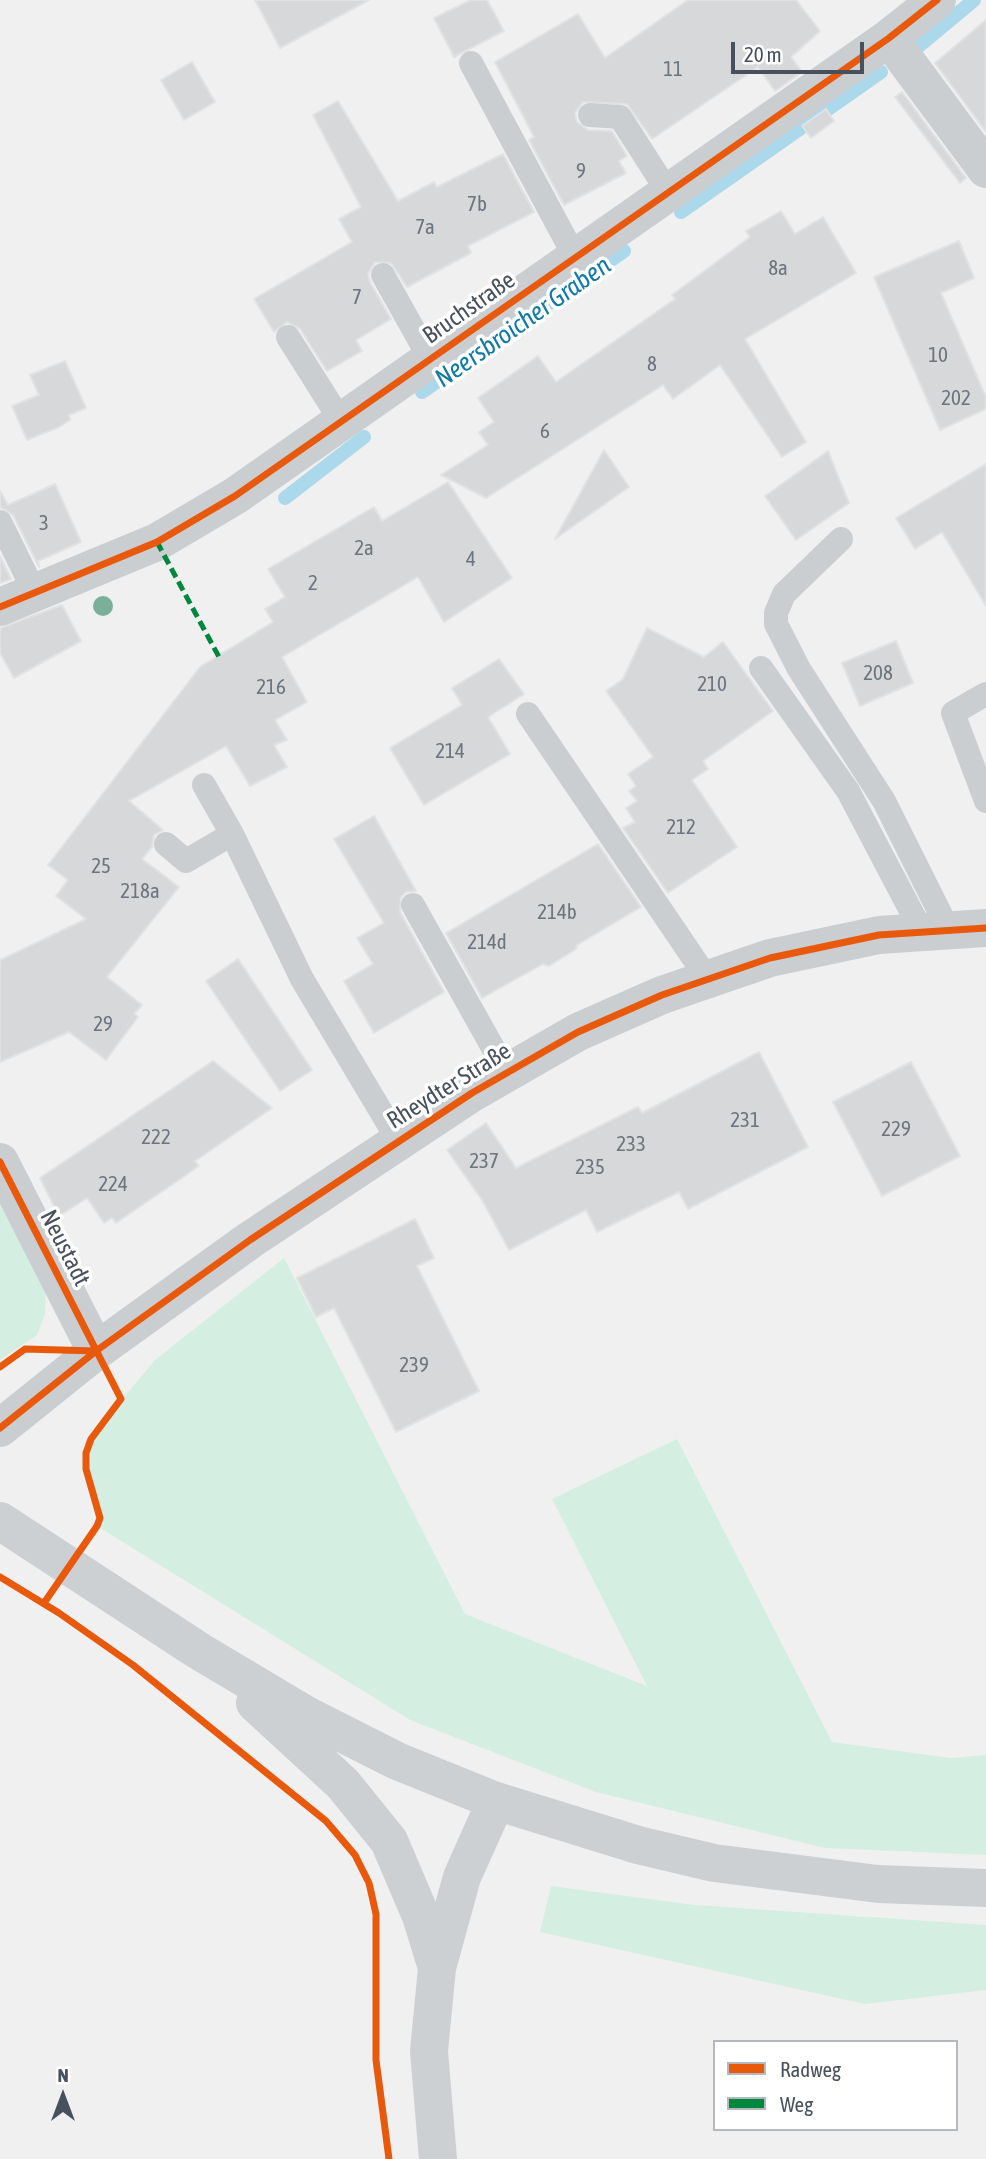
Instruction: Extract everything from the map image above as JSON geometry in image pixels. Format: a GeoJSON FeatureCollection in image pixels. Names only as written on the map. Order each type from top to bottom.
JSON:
{"type":"FeatureCollection","features":[{"type":"Feature","properties":{"kind":"main road"},"geometry":{"type":"LineString","coordinates":[[0,1521],[199,1651],[353,1739],[409,1767],[496,1801],[638,1845],[714,1863],[878,1884],[986,1888]]}},
{"type":"Feature","properties":{"kind":"main road"},"geometry":{"type":"LineString","coordinates":[[199,1651],[343,1784],[375,1822],[401,1866],[437,1968]]}},
{"type":"Feature","properties":{"kind":"main road"},"geometry":{"type":"LineString","coordinates":[[438,2159],[429,2051],[437,1968],[462,1877],[496,1801]]}},
{"type":"Feature","properties":{"kind":"street","name":"Bruchstraße"},"geometry":{"type":"LineString","coordinates":[[17,600],[167,536],[235,496],[889,38],[937,0]]}},
{"type":"Feature","properties":{"kind":"street"},"geometry":{"type":"LineString","coordinates":[[889,38],[986,169]]}},
{"type":"Feature","properties":{"kind":"street","name":"Rheydter Straße"},"geometry":{"type":"LineString","coordinates":[[0,1428],[96,1351],[250,1240],[506,1071],[578,1032],[707,978],[833,942],[935,929],[986,928]]}},
{"type":"Feature","properties":{"kind":"street","name":"Neustadt"},"geometry":{"type":"LineString","coordinates":[[0,1162],[96,1351]]}},
{"type":"Feature","properties":{"kind":"lane"},"geometry":{"type":"LineString","coordinates":[[471,64],[575,257]]}},
{"type":"Feature","properties":{"kind":"lane"},"geometry":{"type":"LineString","coordinates":[[590,115],[620,117],[668,192]]}},
{"type":"Feature","properties":{"kind":"lane"},"geometry":{"type":"LineString","coordinates":[[383,275],[430,359]]}},
{"type":"Feature","properties":{"kind":"lane"},"geometry":{"type":"LineString","coordinates":[[288,337],[341,421]]}},
{"type":"Feature","properties":{"kind":"lane"},"geometry":{"type":"LineString","coordinates":[[0,522],[17,600]]}},
{"type":"Feature","properties":{"kind":"lane"},"geometry":{"type":"LineString","coordinates":[[841,539],[784,594],[776,613],[776,624],[799,669],[884,801],[935,929]]}},
{"type":"Feature","properties":{"kind":"lane"},"geometry":{"type":"LineString","coordinates":[[761,668],[848,790],[935,929]]}},
{"type":"Feature","properties":{"kind":"lane"},"geometry":{"type":"LineString","coordinates":[[986,694],[953,713],[986,801]]}},
{"type":"Feature","properties":{"kind":"lane"},"geometry":{"type":"LineString","coordinates":[[528,714],[707,978]]}},
{"type":"Feature","properties":{"kind":"lane"},"geometry":{"type":"LineString","coordinates":[[204,785],[232,834],[298,972],[398,1140]]}},
{"type":"Feature","properties":{"kind":"lane"},"geometry":{"type":"LineString","coordinates":[[166,844],[186,861],[232,834]]}},
{"type":"Feature","properties":{"kind":"lane"},"geometry":{"type":"LineString","coordinates":[[413,905],[506,1071]]}},
{"type":"Feature","properties":{"kind":"green space"},"geometry":{"type":"Polygon","coordinates":[[[0,1205],[46,1289],[45,1314],[37,1335],[0,1360],[0,1205]]]}},
{"type":"Feature","properties":{"kind":"green space"},"geometry":{"type":"Polygon","coordinates":[[[284,1258],[465,1614],[647,1686],[552,1499],[677,1439],[832,1742],[951,1758],[986,1755],[986,1855],[825,1848],[596,1792],[410,1720],[97,1526],[100,1518],[86,1469],[86,1453],[101,1424],[155,1360],[284,1258]]]}},
{"type":"Feature","properties":{"kind":"green space"},"geometry":{"type":"Polygon","coordinates":[[[551,1886],[695,1905],[986,1925],[986,1990],[865,2004],[540,1932],[551,1886]]]}},
{"type":"Feature","properties":{"kind":"building"},"geometry":{"type":"Polygon","coordinates":[[[255,0],[369,0],[280,48],[255,0]]]}},
{"type":"Feature","properties":{"kind":"building"},"geometry":{"type":"Polygon","coordinates":[[[471,0],[487,0],[504,31],[454,57],[434,18],[471,0]]]}},
{"type":"Feature","properties":{"kind":"building"},"geometry":{"type":"Polygon","coordinates":[[[688,0],[796,0],[820,31],[791,57],[802,72],[775,91],[758,67],[652,139],[627,104],[583,102],[575,113],[577,122],[588,130],[612,131],[627,156],[619,161],[626,173],[564,205],[529,140],[534,137],[495,62],[578,14],[605,58],[688,0]]]}},
{"type":"Feature","properties":{"kind":"building"},"geometry":{"type":"Polygon","coordinates":[[[986,20],[986,132],[935,63],[986,20]]]}},
{"type":"Feature","properties":{"kind":"building"},"geometry":{"type":"Polygon","coordinates":[[[192,62],[215,102],[184,120],[161,80],[192,62]]]}},
{"type":"Feature","properties":{"kind":"building"},"geometry":{"type":"Polygon","coordinates":[[[902,92],[966,178],[960,183],[895,97],[902,92]]]}},
{"type":"Feature","properties":{"kind":"building"},"geometry":{"type":"Polygon","coordinates":[[[338,101],[398,201],[434,182],[437,187],[503,154],[534,212],[468,246],[471,253],[407,287],[391,263],[375,262],[368,274],[370,282],[391,319],[356,340],[362,351],[327,371],[300,329],[287,322],[274,332],[254,299],[352,242],[339,219],[361,207],[313,115],[338,101]]]}},
{"type":"Feature","properties":{"kind":"building"},"geometry":{"type":"Polygon","coordinates":[[[826,109],[834,121],[811,138],[802,126],[826,109]]]}},
{"type":"Feature","properties":{"kind":"building"},"geometry":{"type":"Polygon","coordinates":[[[781,211],[795,234],[823,217],[856,273],[745,339],[806,442],[782,457],[720,365],[673,399],[663,385],[486,498],[441,475],[488,445],[479,432],[494,422],[478,398],[538,356],[556,382],[675,299],[672,295],[750,237],[746,231],[781,211]]]}},
{"type":"Feature","properties":{"kind":"building"},"geometry":{"type":"Polygon","coordinates":[[[959,241],[974,278],[941,293],[986,397],[986,409],[940,430],[874,277],[959,241]]]}},
{"type":"Feature","properties":{"kind":"building"},"geometry":{"type":"Polygon","coordinates":[[[65,361],[86,408],[69,415],[70,420],[59,427],[27,440],[12,406],[39,395],[30,375],[65,361]]]}},
{"type":"Feature","properties":{"kind":"building"},"geometry":{"type":"Polygon","coordinates":[[[604,450],[629,487],[555,539],[604,450]]]}},
{"type":"Feature","properties":{"kind":"building"},"geometry":{"type":"Polygon","coordinates":[[[828,451],[849,503],[796,540],[765,496],[828,451]]]}},
{"type":"Feature","properties":{"kind":"building"},"geometry":{"type":"Polygon","coordinates":[[[986,464],[986,606],[942,532],[915,549],[896,518],[986,464]]]}},
{"type":"Feature","properties":{"kind":"building"},"geometry":{"type":"Polygon","coordinates":[[[448,482],[512,578],[444,622],[418,577],[282,657],[307,702],[275,720],[287,740],[274,745],[287,767],[250,786],[226,746],[129,801],[163,830],[154,835],[152,847],[142,859],[179,887],[107,977],[142,1005],[134,1014],[138,1017],[106,1060],[69,1032],[0,1062],[0,960],[86,919],[56,896],[68,880],[48,865],[200,667],[273,622],[265,609],[285,597],[268,569],[374,507],[382,521],[448,482]]]}},
{"type":"Feature","properties":{"kind":"building"},"geometry":{"type":"Polygon","coordinates":[[[55,484],[81,542],[38,561],[39,567],[13,515],[0,507],[0,491],[8,505],[55,484]]]}},
{"type":"Feature","properties":{"kind":"building"},"geometry":{"type":"Polygon","coordinates":[[[0,556],[11,579],[0,583],[0,556]]]}},
{"type":"Feature","properties":{"kind":"building"},"geometry":{"type":"Polygon","coordinates":[[[62,605],[81,641],[14,678],[0,653],[0,628],[62,605]]]}},
{"type":"Feature","properties":{"kind":"building"},"geometry":{"type":"Polygon","coordinates":[[[647,628],[704,657],[723,642],[773,711],[703,761],[708,769],[692,780],[737,847],[668,893],[623,828],[635,822],[626,808],[637,801],[629,791],[636,786],[628,774],[653,757],[606,691],[623,679],[647,628]]]}},
{"type":"Feature","properties":{"kind":"building"},"geometry":{"type":"Polygon","coordinates":[[[896,641],[913,683],[860,706],[842,663],[896,641]]]}},
{"type":"Feature","properties":{"kind":"building"},"geometry":{"type":"Polygon","coordinates":[[[499,659],[524,694],[488,717],[510,754],[424,805],[390,748],[462,705],[452,688],[499,659]]]}},
{"type":"Feature","properties":{"kind":"building"},"geometry":{"type":"Polygon","coordinates":[[[374,816],[416,891],[406,892],[401,897],[400,912],[444,992],[374,1033],[344,981],[373,964],[357,938],[384,923],[334,839],[374,816]]]}},
{"type":"Feature","properties":{"kind":"building"},"geometry":{"type":"Polygon","coordinates":[[[598,844],[641,907],[577,945],[576,949],[549,966],[543,964],[482,998],[446,933],[598,844]]]}},
{"type":"Feature","properties":{"kind":"building"},"geometry":{"type":"Polygon","coordinates":[[[238,959],[312,1070],[280,1091],[206,981],[238,959]]]}},
{"type":"Feature","properties":{"kind":"building"},"geometry":{"type":"Polygon","coordinates":[[[759,1052],[808,1147],[688,1209],[679,1192],[597,1232],[586,1210],[509,1250],[482,1200],[447,1150],[486,1123],[516,1168],[638,1107],[642,1113],[759,1052]]]}},
{"type":"Feature","properties":{"kind":"building"},"geometry":{"type":"Polygon","coordinates":[[[213,1061],[272,1108],[195,1161],[199,1166],[116,1223],[112,1218],[104,1223],[87,1198],[59,1216],[40,1178],[213,1061]]]}},
{"type":"Feature","properties":{"kind":"building"},"geometry":{"type":"Polygon","coordinates":[[[911,1062],[960,1156],[882,1196],[833,1102],[911,1062]]]}},
{"type":"Feature","properties":{"kind":"building"},"geometry":{"type":"Polygon","coordinates":[[[415,1219],[434,1258],[417,1266],[479,1391],[396,1432],[334,1308],[316,1317],[297,1278],[415,1219]]]}},
{"type":"Feature","properties":{"kind":"waterway","name":"Neersbroicher Graben"},"geometry":{"type":"LineString","coordinates":[[914,50],[974,0]]}},
{"type":"Feature","properties":{"kind":"waterway","name":"Neersbroicher Graben"},"geometry":{"type":"LineString","coordinates":[[681,212],[881,72]]}},
{"type":"Feature","properties":{"kind":"waterway","name":"Neersbroicher Graben"},"geometry":{"type":"LineString","coordinates":[[422,392],[624,251]]}},
{"type":"Feature","properties":{"kind":"waterway"},"geometry":{"type":"LineString","coordinates":[[285,498],[364,437]]}},
{"type":"Feature","properties":{"kind":"marked path"},"geometry":{"type":"LineString","coordinates":[[157,542],[219,657]]}},
{"type":"Feature","properties":{"kind":"cycle path"},"geometry":{"type":"LineString","coordinates":[[0,607],[157,542],[235,496],[889,38],[937,0]]}},
{"type":"Feature","properties":{"kind":"cycle path"},"geometry":{"type":"LineString","coordinates":[[0,1428],[96,1351],[250,1240],[472,1093],[578,1032],[662,995],[770,958],[879,935],[986,928]]}},
{"type":"Feature","properties":{"kind":"cycle path"},"geometry":{"type":"LineString","coordinates":[[0,1162],[121,1399],[91,1439],[86,1453],[86,1469],[100,1518],[97,1526],[44,1603]]}},
{"type":"Feature","properties":{"kind":"cycle path"},"geometry":{"type":"LineString","coordinates":[[0,1367],[25,1349],[96,1351]]}},
{"type":"Feature","properties":{"kind":"cycle path"},"geometry":{"type":"LineString","coordinates":[[0,1577],[59,1613],[133,1665],[326,1821],[355,1855],[369,1883],[376,1914],[376,2060],[389,2159]]}}]}
